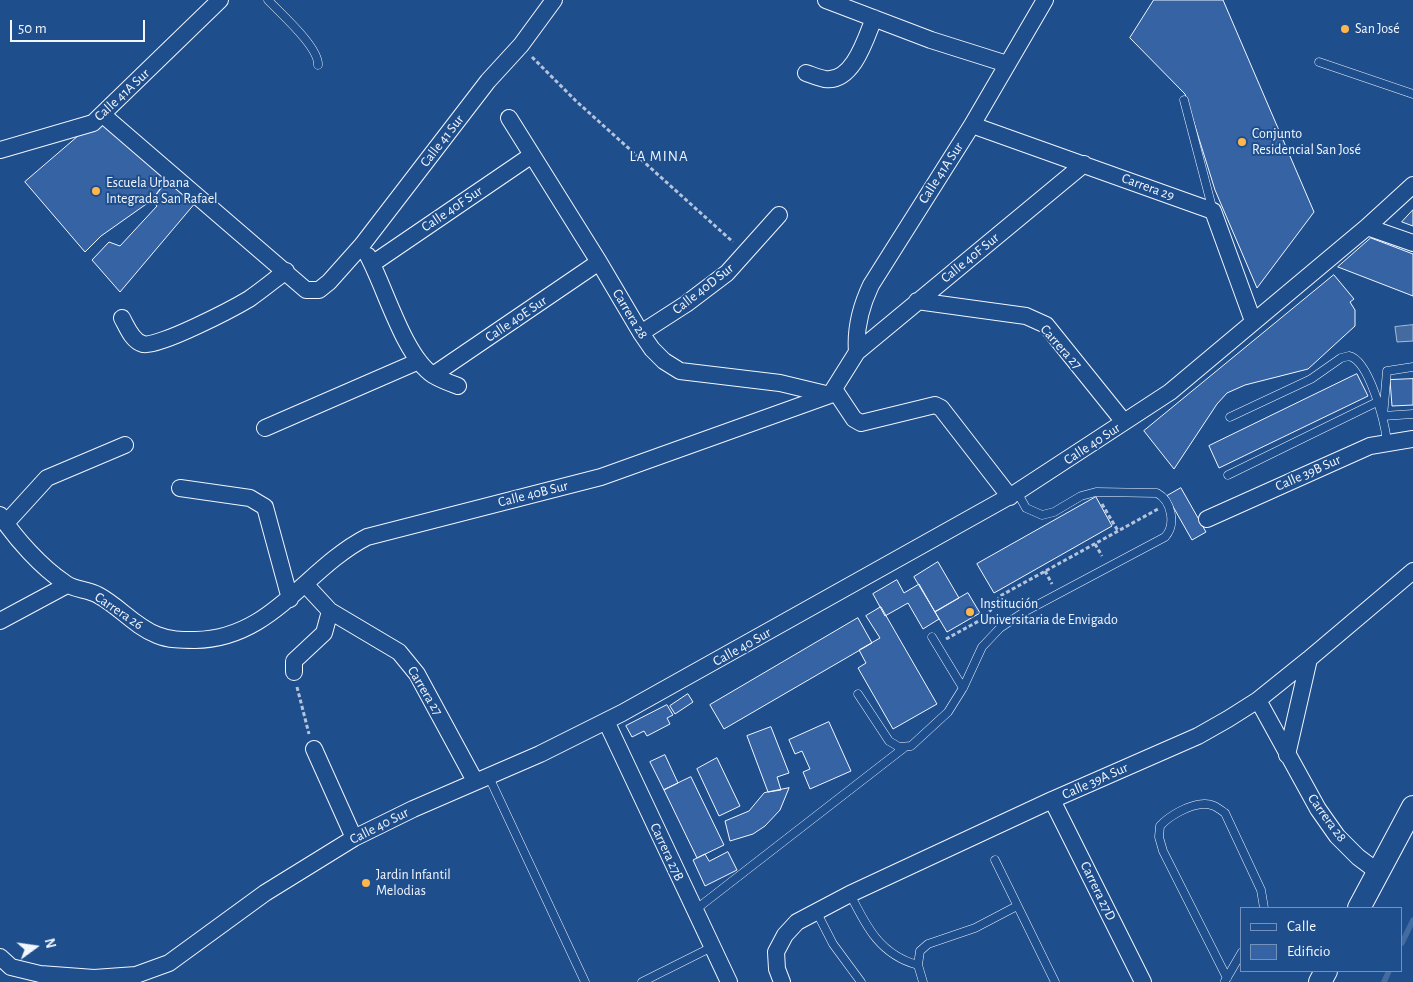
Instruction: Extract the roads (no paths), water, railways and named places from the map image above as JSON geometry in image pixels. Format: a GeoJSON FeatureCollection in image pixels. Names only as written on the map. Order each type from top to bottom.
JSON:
{"type":"FeatureCollection","features":[{"type":"Feature","properties":{"kind":"street","name":"Calle 41A Sur"},"geometry":{"type":"LineString","coordinates":[[0,150],[93,123],[104,115],[220,0]]}},
{"type":"Feature","properties":{"kind":"street","name":"Calle 41 Sur"},"geometry":{"type":"LineString","coordinates":[[286,271],[306,290],[319,290],[329,282],[362,245],[488,81],[521,45],[554,0]]}},
{"type":"Feature","properties":{"kind":"street"},"geometry":{"type":"LineString","coordinates":[[826,0],[931,40],[1006,64]]}},
{"type":"Feature","properties":{"kind":"street","name":"Calle 41A Sur"},"geometry":{"type":"LineString","coordinates":[[856,352],[858,324],[868,292],[972,125],[1045,0]]}},
{"type":"Feature","properties":{"kind":"street"},"geometry":{"type":"LineString","coordinates":[[806,72],[825,79],[835,78],[848,71],[874,18]]}},
{"type":"Feature","properties":{"kind":"street"},"geometry":{"type":"LineString","coordinates":[[104,115],[286,271],[248,299],[198,325],[155,344],[138,342],[122,318]]}},
{"type":"Feature","properties":{"kind":"street","name":"Carrera 28"},"geometry":{"type":"LineString","coordinates":[[509,118],[600,262],[640,333],[652,349],[680,371],[780,382],[832,392]]}},
{"type":"Feature","properties":{"kind":"street","name":"Carrera 29"},"geometry":{"type":"LineString","coordinates":[[972,125],[1213,211]]}},
{"type":"Feature","properties":{"kind":"street","name":"Calle 40F Sur"},"geometry":{"type":"LineString","coordinates":[[372,264],[532,155]]}},
{"type":"Feature","properties":{"kind":"street","name":"Calle 40F Sur"},"geometry":{"type":"LineString","coordinates":[[856,352],[1084,164]]}},
{"type":"Feature","properties":{"kind":"street","name":"Calle 40 Sur"},"geometry":{"type":"LineString","coordinates":[[4,966],[36,978],[94,978],[136,975],[169,963],[265,893],[354,838],[482,778],[540,754],[696,673],[1014,495],[1170,392],[1368,226],[1413,185]]}},
{"type":"Feature","properties":{"kind":"street"},"geometry":{"type":"LineString","coordinates":[[1213,211],[1253,322]]}},
{"type":"Feature","properties":{"kind":"street","name":"Calle 40D Sur"},"geometry":{"type":"LineString","coordinates":[[640,333],[686,304],[727,273],[780,215]]}},
{"type":"Feature","properties":{"kind":"street"},"geometry":{"type":"LineString","coordinates":[[1368,226],[1413,242]]}},
{"type":"Feature","properties":{"kind":"street"},"geometry":{"type":"LineString","coordinates":[[362,245],[398,323],[419,361],[433,375],[458,386]]}},
{"type":"Feature","properties":{"kind":"street","name":"Calle 40E Sur"},"geometry":{"type":"LineString","coordinates":[[433,375],[600,262]]}},
{"type":"Feature","properties":{"kind":"street","name":"Carrera 27"},"geometry":{"type":"LineString","coordinates":[[917,301],[1026,316],[1046,325],[1124,422]]}},
{"type":"Feature","properties":{"kind":"street"},"geometry":{"type":"LineString","coordinates":[[856,352],[832,392],[854,419],[861,422],[935,405],[941,408],[1014,495]]}},
{"type":"Feature","properties":{"kind":"street"},"geometry":{"type":"LineString","coordinates":[[265,428],[419,361]]}},
{"type":"Feature","properties":{"kind":"street","name":"Calle 40B Sur"},"geometry":{"type":"LineString","coordinates":[[209,640],[245,629],[290,599],[348,546],[367,537],[601,477],[832,392]]}},
{"type":"Feature","properties":{"kind":"street","name":"Calle 39B Sur"},"geometry":{"type":"LineString","coordinates":[[1208,519],[1345,456],[1387,442],[1413,439]]}},
{"type":"Feature","properties":{"kind":"street"},"geometry":{"type":"LineString","coordinates":[[3,519],[47,478],[125,445]]}},
{"type":"Feature","properties":{"kind":"street"},"geometry":{"type":"LineString","coordinates":[[180,488],[250,498],[265,507],[290,599]]}},
{"type":"Feature","properties":{"kind":"street","name":"Carrera 26"},"geometry":{"type":"LineString","coordinates":[[3,519],[36,558],[67,585],[98,595],[141,627],[157,635],[171,639],[209,640]]}},
{"type":"Feature","properties":{"kind":"street","name":"Calle 39A Sur"},"geometry":{"type":"LineString","coordinates":[[779,975],[776,952],[785,935],[796,922],[850,894],[1052,800],[1198,736],[1258,700],[1309,660],[1413,571]]}},
{"type":"Feature","properties":{"kind":"street","name":"Carrera 27"},"geometry":{"type":"LineString","coordinates":[[305,584],[330,611],[399,652],[417,674],[482,778]]}},
{"type":"Feature","properties":{"kind":"street"},"geometry":{"type":"LineString","coordinates":[[0,621],[67,585]]}},
{"type":"Feature","properties":{"kind":"street"},"geometry":{"type":"LineString","coordinates":[[294,672],[294,661],[324,633],[330,611]]}},
{"type":"Feature","properties":{"kind":"street"},"geometry":{"type":"LineString","coordinates":[[1287,755],[1309,660]]}},
{"type":"Feature","properties":{"kind":"street","name":"Carrera 28"},"geometry":{"type":"LineString","coordinates":[[1258,700],[1287,755],[1336,836],[1358,857],[1378,872]]}},
{"type":"Feature","properties":{"kind":"street","name":"Carrera 27B"},"geometry":{"type":"LineString","coordinates":[[606,721],[729,982]]}},
{"type":"Feature","properties":{"kind":"street"},"geometry":{"type":"LineString","coordinates":[[314,749],[354,838]]}},
{"type":"Feature","properties":{"kind":"street","name":"Carrera 27D"},"geometry":{"type":"LineString","coordinates":[[1052,800],[1143,982]]}},
{"type":"Feature","properties":{"kind":"street"},"geometry":{"type":"LineString","coordinates":[[1360,907],[1413,807]]}},
{"type":"Feature","properties":{"kind":"lane"},"geometry":{"type":"LineString","coordinates":[[268,0],[312,48],[318,58],[318,65]]}},
{"type":"Feature","properties":{"kind":"lane"},"geometry":{"type":"LineString","coordinates":[[1319,62],[1413,94]]}},
{"type":"Feature","properties":{"kind":"lane"},"geometry":{"type":"LineString","coordinates":[[1184,100],[1213,211]]}},
{"type":"Feature","properties":{"kind":"lane"},"geometry":{"type":"LineString","coordinates":[[1230,418],[1311,380],[1341,358],[1349,356],[1360,361],[1383,416]]}},
{"type":"Feature","properties":{"kind":"lane"},"geometry":{"type":"LineString","coordinates":[[1387,442],[1383,416],[1387,371],[1413,367]]}},
{"type":"Feature","properties":{"kind":"lane"},"geometry":{"type":"LineString","coordinates":[[1228,475],[1377,402]]}},
{"type":"Feature","properties":{"kind":"lane"},"geometry":{"type":"LineString","coordinates":[[1383,416],[1413,414]]}},
{"type":"Feature","properties":{"kind":"lane"},"geometry":{"type":"LineString","coordinates":[[858,694],[889,741],[899,747],[917,743],[948,712],[963,688],[982,647],[1009,621],[1165,537],[1172,528],[1172,521],[1166,505],[1157,493],[1096,492],[1081,496],[1054,512],[1042,515],[1026,508],[1014,495]]}},
{"type":"Feature","properties":{"kind":"lane"},"geometry":{"type":"LineString","coordinates":[[935,641],[963,688]]}},
{"type":"Feature","properties":{"kind":"lane"},"geometry":{"type":"LineString","coordinates":[[695,910],[905,747]]}},
{"type":"Feature","properties":{"kind":"lane"},"geometry":{"type":"LineString","coordinates":[[482,778],[584,982]]}},
{"type":"Feature","properties":{"kind":"lane"},"geometry":{"type":"LineString","coordinates":[[1226,980],[1163,851],[1159,837],[1160,826],[1174,814],[1202,804],[1214,806],[1225,813],[1261,890],[1264,907]]}},
{"type":"Feature","properties":{"kind":"lane"},"geometry":{"type":"LineString","coordinates":[[995,860],[1055,982]]}},
{"type":"Feature","properties":{"kind":"lane"},"geometry":{"type":"LineString","coordinates":[[850,894],[867,928],[878,942],[905,961],[918,965]]}},
{"type":"Feature","properties":{"kind":"lane"},"geometry":{"type":"LineString","coordinates":[[923,982],[918,965],[920,951],[928,944],[975,928],[1017,906]]}},
{"type":"Feature","properties":{"kind":"lane"},"geometry":{"type":"LineString","coordinates":[[816,911],[833,944],[861,982]]}},
{"type":"Feature","properties":{"kind":"lane"},"geometry":{"type":"LineString","coordinates":[[642,982],[712,947]]}},
{"type":"Feature","properties":{"kind":"lane"},"geometry":{"type":"LineString","coordinates":[[1226,980],[1240,956]]}},
{"type":"Feature","properties":{"kind":"water"},"geometry":{"type":"Polygon","coordinates":[[[1413,325],[1413,341],[1397,342],[1395,327],[1413,325]]]}},
{"type":"Feature","properties":{"kind":"waterway"},"geometry":{"type":"LineString","coordinates":[[1403,941],[1413,920]]}},
{"type":"Feature","properties":{"kind":"waterway"},"geometry":{"type":"LineString","coordinates":[[1384,982],[1389,972]]}},
{"type":"Feature","properties":{"kind":"place","name":"San José"},"geometry":{"type":"Point","coordinates":[1345,29]}},
{"type":"Feature","properties":{"kind":"place","name":"Conjunto Residencial San José"},"geometry":{"type":"Point","coordinates":[1242,142]}},
{"type":"Feature","properties":{"kind":"place","name":"Escuela Urbana Integrada San Rafael"},"geometry":{"type":"Point","coordinates":[96,191]}},
{"type":"Feature","properties":{"kind":"place","name":"Institución Universitaria de Envigado"},"geometry":{"type":"Point","coordinates":[970,612]}},
{"type":"Feature","properties":{"kind":"place","name":"Jardin Infantil Melodias"},"geometry":{"type":"Point","coordinates":[366,883]}},
{"type":"Feature","properties":{"kind":"district","name":"LA MINA"},"geometry":{"type":"Point","coordinates":[659,156]}}]}
